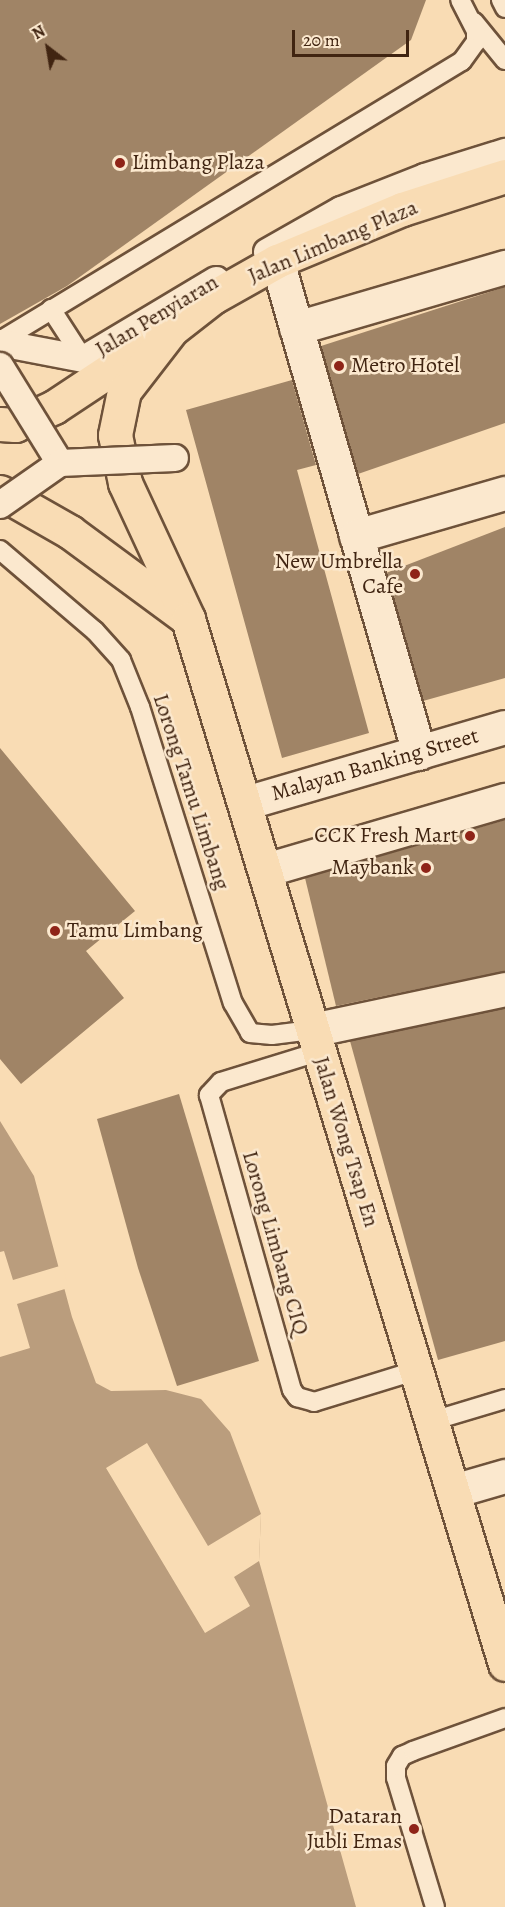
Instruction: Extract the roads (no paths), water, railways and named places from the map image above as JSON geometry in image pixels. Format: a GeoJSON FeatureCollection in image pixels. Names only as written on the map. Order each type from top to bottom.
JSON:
{"type":"FeatureCollection","features":[{"type":"Feature","properties":{"kind":"main road","name":"Jalan Limbang Plaza"},"geometry":{"type":"LineString","coordinates":[[172,329],[213,297],[277,261],[402,209],[505,176]]}},
{"type":"Feature","properties":{"kind":"main road"},"geometry":{"type":"LineString","coordinates":[[0,424],[15,425],[54,406],[90,368],[172,329]]}},
{"type":"Feature","properties":{"kind":"main road","name":"Jalan Wong Tsap En"},"geometry":{"type":"LineString","coordinates":[[172,329],[124,392],[115,435],[125,483],[188,619],[315,1041],[418,1370],[505,1664]]}},
{"type":"Feature","properties":{"kind":"main road"},"geometry":{"type":"LineString","coordinates":[[0,492],[70,532],[188,619]]}},
{"type":"Feature","properties":{"kind":"street","name":"Jalan Penyiaran"},"geometry":{"type":"LineString","coordinates":[[0,342],[90,368],[341,210],[425,177],[505,152]]}},
{"type":"Feature","properties":{"kind":"street"},"geometry":{"type":"LineString","coordinates":[[277,261],[419,753]]}},
{"type":"Feature","properties":{"kind":"street"},"geometry":{"type":"LineString","coordinates":[[296,328],[505,267]]}},
{"type":"Feature","properties":{"kind":"street"},"geometry":{"type":"LineString","coordinates":[[0,366],[60,463]]}},
{"type":"Feature","properties":{"kind":"street"},"geometry":{"type":"LineString","coordinates":[[0,505],[60,463],[175,458]]}},
{"type":"Feature","properties":{"kind":"street"},"geometry":{"type":"LineString","coordinates":[[356,536],[505,493]]}},
{"type":"Feature","properties":{"kind":"street","name":"Malayan Banking Street"},"geometry":{"type":"LineString","coordinates":[[245,803],[505,727]]}},
{"type":"Feature","properties":{"kind":"street"},"geometry":{"type":"LineString","coordinates":[[265,870],[505,800]]}},
{"type":"Feature","properties":{"kind":"street"},"geometry":{"type":"LineString","coordinates":[[315,1041],[505,988]]}},
{"type":"Feature","properties":{"kind":"street"},"geometry":{"type":"LineString","coordinates":[[453,1491],[505,1476]]}},
{"type":"Feature","properties":{"kind":"lane"},"geometry":{"type":"LineString","coordinates":[[460,0],[472,19],[505,60]]}},
{"type":"Feature","properties":{"kind":"lane"},"geometry":{"type":"LineString","coordinates":[[501,0],[505,8]]}},
{"type":"Feature","properties":{"kind":"lane"},"geometry":{"type":"LineString","coordinates":[[0,342],[462,61],[476,42],[472,19]]}},
{"type":"Feature","properties":{"kind":"lane"},"geometry":{"type":"LineString","coordinates":[[51,309],[90,368]]}},
{"type":"Feature","properties":{"kind":"lane","name":"Lorong Tamu Limbang"},"geometry":{"type":"LineString","coordinates":[[0,550],[95,631],[122,660],[140,707],[232,1003],[250,1033],[315,1041]]}},
{"type":"Feature","properties":{"kind":"lane","name":"Lorong Limbang CIQ"},"geometry":{"type":"LineString","coordinates":[[315,1041],[221,1082],[209,1095],[292,1390],[297,1398],[314,1402],[418,1370]]}},
{"type":"Feature","properties":{"kind":"lane"},"geometry":{"type":"LineString","coordinates":[[432,1421],[505,1399]]}},
{"type":"Feature","properties":{"kind":"lane"},"geometry":{"type":"LineString","coordinates":[[435,1907],[396,1778],[396,1766],[402,1756],[413,1751],[505,1718]]}},
{"type":"Feature","properties":{"kind":"place","name":"Limbang Plaza"},"geometry":{"type":"Point","coordinates":[120,163]}},
{"type":"Feature","properties":{"kind":"place","name":"Metro Hotel"},"geometry":{"type":"Point","coordinates":[339,366]}},
{"type":"Feature","properties":{"kind":"place","name":"New Umbrella Cafe"},"geometry":{"type":"Point","coordinates":[415,574]}},
{"type":"Feature","properties":{"kind":"place","name":"CCK Fresh Mart"},"geometry":{"type":"Point","coordinates":[470,836]}},
{"type":"Feature","properties":{"kind":"place","name":"Maybank"},"geometry":{"type":"Point","coordinates":[426,868]}},
{"type":"Feature","properties":{"kind":"place","name":"Tamu Limbang"},"geometry":{"type":"Point","coordinates":[55,931]}},
{"type":"Feature","properties":{"kind":"place","name":"Dataran Jubli Emas"},"geometry":{"type":"Point","coordinates":[414,1829]}}]}
